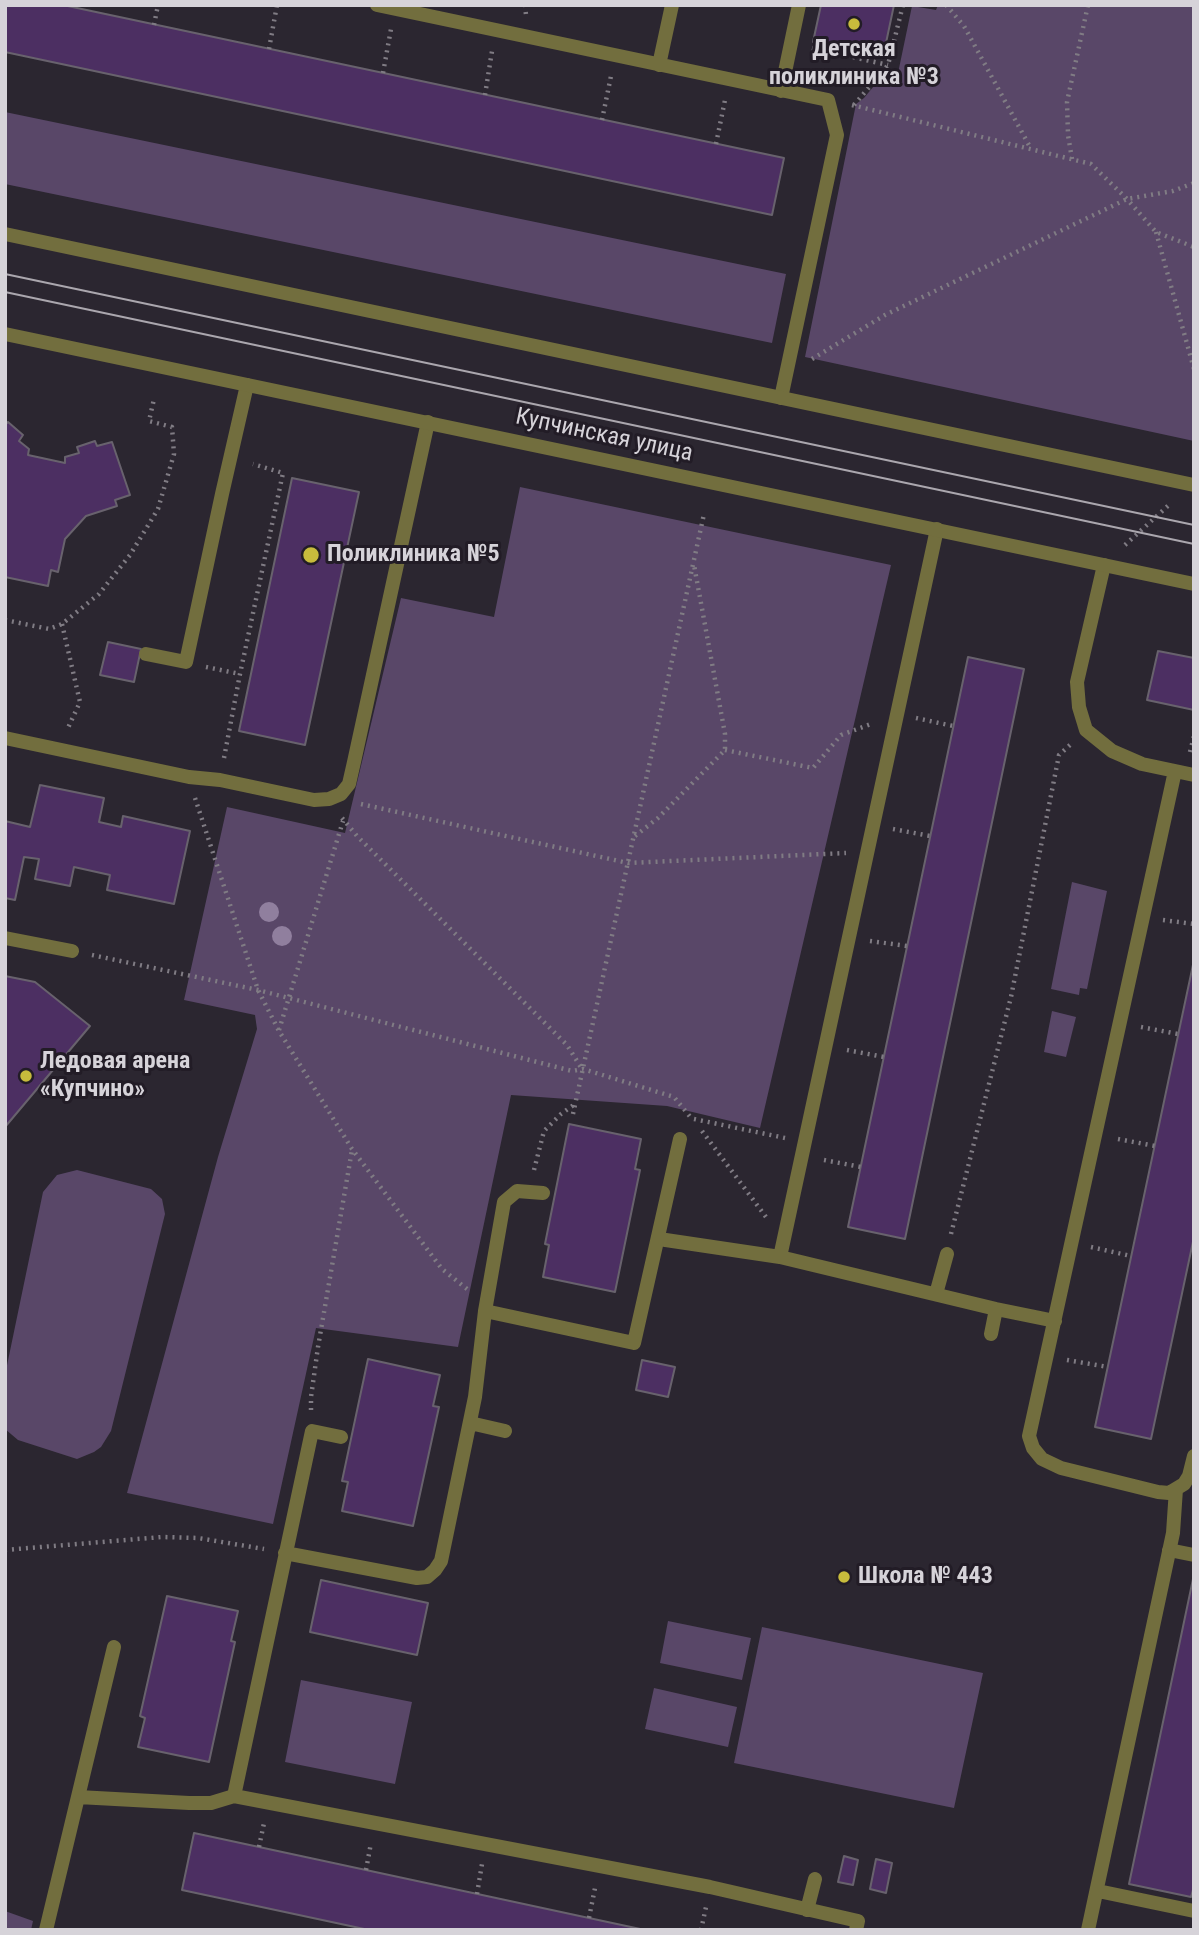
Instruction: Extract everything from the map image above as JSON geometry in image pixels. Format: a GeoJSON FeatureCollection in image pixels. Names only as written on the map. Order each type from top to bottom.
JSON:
{"type":"FeatureCollection","features":[{"type":"Feature","properties":{"kind":"street"},"geometry":{"type":"LineString","coordinates":[[377,5],[828,100],[837,135],[781,398]]}},
{"type":"Feature","properties":{"kind":"street"},"geometry":{"type":"LineString","coordinates":[[659,65],[671,5]]}},
{"type":"Feature","properties":{"kind":"street"},"geometry":{"type":"LineString","coordinates":[[781,90],[799,5]]}},
{"type":"Feature","properties":{"kind":"street"},"geometry":{"type":"LineString","coordinates":[[5,234],[1192,484]]}},
{"type":"Feature","properties":{"kind":"street","name":"Купчинская улица"},"geometry":{"type":"LineString","coordinates":[[5,334],[1194,584]]}},
{"type":"Feature","properties":{"kind":"street"},"geometry":{"type":"LineString","coordinates":[[146,654],[186,662],[247,385]]}},
{"type":"Feature","properties":{"kind":"street"},"geometry":{"type":"LineString","coordinates":[[5,738],[314,800],[330,799],[341,794],[349,784],[428,422]]}},
{"type":"Feature","properties":{"kind":"street"},"geometry":{"type":"LineString","coordinates":[[780,1257],[937,529]]}},
{"type":"Feature","properties":{"kind":"street"},"geometry":{"type":"LineString","coordinates":[[1104,565],[1077,682],[1079,707],[1086,730],[1112,751],[1142,764],[1194,775]]}},
{"type":"Feature","properties":{"kind":"street"},"geometry":{"type":"LineString","coordinates":[[1175,771],[1029,1436],[1033,1448],[1042,1459],[1061,1468],[1158,1492],[1169,1493],[1184,1484],[1194,1456]]}},
{"type":"Feature","properties":{"kind":"street"},"geometry":{"type":"LineString","coordinates":[[5,939],[72,951]]}},
{"type":"Feature","properties":{"kind":"street"},"geometry":{"type":"LineString","coordinates":[[485,1311],[634,1343],[680,1139]]}},
{"type":"Feature","properties":{"kind":"street"},"geometry":{"type":"LineString","coordinates":[[285,1553],[416,1578],[427,1577],[441,1561],[475,1397],[485,1311],[504,1202],[517,1191],[536,1192]]}},
{"type":"Feature","properties":{"kind":"street"},"geometry":{"type":"LineString","coordinates":[[659,1239],[780,1257],[1055,1321]]}},
{"type":"Feature","properties":{"kind":"street"},"geometry":{"type":"LineString","coordinates":[[936,1294],[947,1254]]}},
{"type":"Feature","properties":{"kind":"street"},"geometry":{"type":"LineString","coordinates":[[990,1335],[996,1309]]}},
{"type":"Feature","properties":{"kind":"street"},"geometry":{"type":"LineString","coordinates":[[470,1423],[505,1431]]}},
{"type":"Feature","properties":{"kind":"street"},"geometry":{"type":"LineString","coordinates":[[233,1796],[312,1431],[341,1437]]}},
{"type":"Feature","properties":{"kind":"street"},"geometry":{"type":"LineString","coordinates":[[1088,1930],[1173,1533],[1176,1489]]}},
{"type":"Feature","properties":{"kind":"street"},"geometry":{"type":"LineString","coordinates":[[1169,1550],[1194,1555]]}},
{"type":"Feature","properties":{"kind":"street"},"geometry":{"type":"LineString","coordinates":[[46,1930],[114,1647]]}},
{"type":"Feature","properties":{"kind":"street"},"geometry":{"type":"LineString","coordinates":[[78,1797],[211,1803],[233,1796],[600,1865],[858,1921],[856,1930]]}},
{"type":"Feature","properties":{"kind":"street"},"geometry":{"type":"LineString","coordinates":[[807,1910],[815,1879]]}},
{"type":"Feature","properties":{"kind":"street"},"geometry":{"type":"LineString","coordinates":[[1097,1891],[1194,1911]]}},
{"type":"Feature","properties":{"kind":"path"},"geometry":{"type":"LineString","coordinates":[[154,25],[158,5]]}},
{"type":"Feature","properties":{"kind":"path"},"geometry":{"type":"LineString","coordinates":[[269,49],[277,5]]}},
{"type":"Feature","properties":{"kind":"path"},"geometry":{"type":"LineString","coordinates":[[904,5],[888,65],[854,105],[1091,164],[1128,199],[1156,232],[1194,369]]}},
{"type":"Feature","properties":{"kind":"path"},"geometry":{"type":"LineString","coordinates":[[946,5],[964,26],[1031,148]]}},
{"type":"Feature","properties":{"kind":"path"},"geometry":{"type":"LineString","coordinates":[[1072,159],[1067,102],[1088,5]]}},
{"type":"Feature","properties":{"kind":"path"},"geometry":{"type":"LineString","coordinates":[[383,73],[395,9]]}},
{"type":"Feature","properties":{"kind":"path"},"geometry":{"type":"LineString","coordinates":[[485,95],[496,30]]}},
{"type":"Feature","properties":{"kind":"path"},"geometry":{"type":"LineString","coordinates":[[791,44],[888,65]]}},
{"type":"Feature","properties":{"kind":"path"},"geometry":{"type":"LineString","coordinates":[[602,120],[615,55]]}},
{"type":"Feature","properties":{"kind":"path"},"geometry":{"type":"LineString","coordinates":[[716,144],[729,80]]}},
{"type":"Feature","properties":{"kind":"path"},"geometry":{"type":"LineString","coordinates":[[814,357],[885,315],[1128,199],[1173,191],[1194,183]]}},
{"type":"Feature","properties":{"kind":"path"},"geometry":{"type":"LineString","coordinates":[[1156,232],[1194,247]]}},
{"type":"Feature","properties":{"kind":"path"},"geometry":{"type":"LineString","coordinates":[[5,620],[49,629],[62,624],[99,594],[130,555],[158,509],[174,454],[172,427],[149,421],[154,399]]}},
{"type":"Feature","properties":{"kind":"path"},"geometry":{"type":"LineString","coordinates":[[220,780],[283,473],[230,457]]}},
{"type":"Feature","properties":{"kind":"path"},"geometry":{"type":"LineString","coordinates":[[1104,565],[1192,484]]}},
{"type":"Feature","properties":{"kind":"path"},"geometry":{"type":"LineString","coordinates":[[573,1114],[704,514]]}},
{"type":"Feature","properties":{"kind":"path"},"geometry":{"type":"LineString","coordinates":[[634,836],[658,818],[725,750],[725,734],[694,562]]}},
{"type":"Feature","properties":{"kind":"path"},"geometry":{"type":"LineString","coordinates":[[58,750],[80,702],[62,624]]}},
{"type":"Feature","properties":{"kind":"path"},"geometry":{"type":"LineString","coordinates":[[186,662],[240,674]]}},
{"type":"Feature","properties":{"kind":"path"},"geometry":{"type":"LineString","coordinates":[[897,714],[953,726]]}},
{"type":"Feature","properties":{"kind":"path"},"geometry":{"type":"LineString","coordinates":[[725,750],[813,768],[841,735],[878,722]]}},
{"type":"Feature","properties":{"kind":"path"},"geometry":{"type":"LineString","coordinates":[[947,1254],[1011,997],[1059,755],[1086,730]]}},
{"type":"Feature","properties":{"kind":"path"},"geometry":{"type":"LineString","coordinates":[[189,777],[258,989],[279,1031],[352,1149],[442,1269],[474,1294],[485,1311]]}},
{"type":"Feature","properties":{"kind":"path"},"geometry":{"type":"LineString","coordinates":[[358,804],[628,863],[853,853]]}},
{"type":"Feature","properties":{"kind":"path"},"geometry":{"type":"LineString","coordinates":[[337,810],[343,820],[567,1045],[583,1069]]}},
{"type":"Feature","properties":{"kind":"path"},"geometry":{"type":"LineString","coordinates":[[279,1031],[343,820]]}},
{"type":"Feature","properties":{"kind":"path"},"geometry":{"type":"LineString","coordinates":[[873,825],[930,836]]}},
{"type":"Feature","properties":{"kind":"path"},"geometry":{"type":"LineString","coordinates":[[849,938],[907,946]]}},
{"type":"Feature","properties":{"kind":"path"},"geometry":{"type":"LineString","coordinates":[[72,951],[258,989],[572,1071],[583,1069]]}},
{"type":"Feature","properties":{"kind":"path"},"geometry":{"type":"LineString","coordinates":[[1120,1024],[1178,1034]]}},
{"type":"Feature","properties":{"kind":"path"},"geometry":{"type":"LineString","coordinates":[[825,1047],[884,1056]]}},
{"type":"Feature","properties":{"kind":"path"},"geometry":{"type":"LineString","coordinates":[[536,1192],[544,1131],[576,1104]]}},
{"type":"Feature","properties":{"kind":"path"},"geometry":{"type":"LineString","coordinates":[[692,1119],[764,1134]]}},
{"type":"Feature","properties":{"kind":"path"},"geometry":{"type":"LineString","coordinates":[[1096,1135],[1155,1146]]}},
{"type":"Feature","properties":{"kind":"path"},"geometry":{"type":"LineString","coordinates":[[312,1431],[311,1397],[318,1347],[352,1149]]}},
{"type":"Feature","properties":{"kind":"path"},"geometry":{"type":"LineString","coordinates":[[802,1156],[861,1167]]}},
{"type":"Feature","properties":{"kind":"path"},"geometry":{"type":"LineString","coordinates":[[1072,1244],[1131,1256]]}},
{"type":"Feature","properties":{"kind":"path"},"geometry":{"type":"LineString","coordinates":[[1047,1356],[1108,1367]]}},
{"type":"Feature","properties":{"kind":"path"},"geometry":{"type":"LineString","coordinates":[[5,1550],[162,1537],[198,1538],[285,1553]]}},
{"type":"Feature","properties":{"kind":"path"},"geometry":{"type":"LineString","coordinates":[[589,1918],[600,1865]]}},
{"type":"Feature","properties":{"kind":"shaded area"},"geometry":{"type":"Polygon","coordinates":[[[938,5],[1194,5],[1194,441],[805,357],[856,104],[883,75],[897,78],[912,6],[936,10],[938,5]]]}},
{"type":"Feature","properties":{"kind":"shaded area"},"geometry":{"type":"Polygon","coordinates":[[[5,112],[786,274],[772,343],[5,184],[5,112]]]}},
{"type":"Feature","properties":{"kind":"shaded area"},"geometry":{"type":"Polygon","coordinates":[[[520,487],[891,565],[760,1128],[667,1106],[511,1095],[458,1347],[316,1328],[273,1524],[127,1493],[218,1157],[257,1029],[255,1015],[184,1000],[227,807],[345,833],[401,598],[494,617],[520,487]]]}},
{"type":"Feature","properties":{"kind":"shaded area"},"geometry":{"type":"Polygon","coordinates":[[[1072,882],[1107,891],[1087,989],[1080,988],[1079,995],[1051,989],[1072,882]]]}},
{"type":"Feature","properties":{"kind":"shaded area"},"geometry":{"type":"Polygon","coordinates":[[[1052,1011],[1076,1017],[1066,1057],[1044,1052],[1052,1011]]]}},
{"type":"Feature","properties":{"kind":"shaded area"},"geometry":{"type":"Polygon","coordinates":[[[77,1170],[151,1189],[162,1199],[165,1214],[111,1431],[101,1447],[77,1459],[18,1440],[5,1429],[5,1375],[43,1192],[57,1175],[77,1170]]]}},
{"type":"Feature","properties":{"kind":"shaded area"},"geometry":{"type":"Polygon","coordinates":[[[668,1621],[751,1638],[742,1680],[660,1663],[668,1621]]]}},
{"type":"Feature","properties":{"kind":"shaded area"},"geometry":{"type":"Polygon","coordinates":[[[762,1627],[983,1673],[954,1808],[734,1763],[762,1627]]]}},
{"type":"Feature","properties":{"kind":"shaded area"},"geometry":{"type":"Polygon","coordinates":[[[301,1680],[412,1702],[395,1784],[285,1762],[301,1680]]]}},
{"type":"Feature","properties":{"kind":"shaded area"},"geometry":{"type":"Polygon","coordinates":[[[654,1688],[737,1707],[728,1747],[645,1729],[654,1688]]]}},
{"type":"Feature","properties":{"kind":"shaded area"},"geometry":{"type":"Polygon","coordinates":[[[5,1911],[33,1921],[31,1930],[5,1930],[5,1911]]]}},
{"type":"Feature","properties":{"kind":"building"},"geometry":{"type":"Polygon","coordinates":[[[5,5],[63,5],[784,158],[772,215],[5,52],[5,5]]]}},
{"type":"Feature","properties":{"kind":"building","name":"Детская поликлиника №3"},"geometry":{"type":"Polygon","coordinates":[[[821,5],[894,5],[883,57],[813,42],[821,5]]]}},
{"type":"Feature","properties":{"kind":"building"},"geometry":{"type":"Polygon","coordinates":[[[8,422],[23,435],[19,441],[29,449],[28,455],[65,463],[65,457],[79,453],[77,447],[95,441],[97,446],[112,442],[130,495],[115,500],[117,506],[86,516],[65,539],[58,572],[51,570],[48,586],[5,577],[5,425],[8,422]]]}},
{"type":"Feature","properties":{"kind":"building","name":"Поликлиника №5"},"geometry":{"type":"Polygon","coordinates":[[[292,478],[359,492],[305,745],[239,731],[292,478]]]}},
{"type":"Feature","properties":{"kind":"building"},"geometry":{"type":"Polygon","coordinates":[[[108,642],[141,649],[134,682],[100,675],[108,642]]]}},
{"type":"Feature","properties":{"kind":"building"},"geometry":{"type":"Polygon","coordinates":[[[1158,651],[1194,658],[1194,710],[1147,700],[1158,651]]]}},
{"type":"Feature","properties":{"kind":"building"},"geometry":{"type":"Polygon","coordinates":[[[968,657],[1024,669],[905,1239],[848,1227],[968,657]]]}},
{"type":"Feature","properties":{"kind":"building"},"geometry":{"type":"Polygon","coordinates":[[[40,785],[104,798],[99,822],[121,827],[123,816],[190,831],[174,904],[107,890],[110,875],[74,867],[70,886],[35,879],[39,859],[24,857],[15,900],[5,898],[5,821],[30,827],[40,785]]]}},
{"type":"Feature","properties":{"kind":"building"},"geometry":{"type":"Polygon","coordinates":[[[1194,960],[1194,1237],[1151,1439],[1095,1427],[1194,960]]]}},
{"type":"Feature","properties":{"kind":"building","name":"Ледовая арена «Купчино»"},"geometry":{"type":"Polygon","coordinates":[[[5,976],[35,982],[90,1026],[5,1127],[5,976]]]}},
{"type":"Feature","properties":{"kind":"building"},"geometry":{"type":"Polygon","coordinates":[[[569,1124],[641,1139],[635,1169],[640,1170],[615,1292],[543,1277],[549,1245],[545,1244],[569,1124]]]}},
{"type":"Feature","properties":{"kind":"building"},"geometry":{"type":"Polygon","coordinates":[[[368,1359],[440,1375],[433,1406],[439,1407],[413,1526],[342,1511],[348,1482],[342,1481],[368,1359]]]}},
{"type":"Feature","properties":{"kind":"building"},"geometry":{"type":"Polygon","coordinates":[[[642,1360],[675,1367],[668,1397],[636,1390],[642,1360]]]}},
{"type":"Feature","properties":{"kind":"building"},"geometry":{"type":"Polygon","coordinates":[[[1193,1579],[1194,1886],[1191,1897],[1129,1884],[1193,1579]]]}},
{"type":"Feature","properties":{"kind":"building"},"geometry":{"type":"Polygon","coordinates":[[[321,1580],[428,1603],[417,1655],[310,1632],[321,1580]]]}},
{"type":"Feature","properties":{"kind":"building"},"geometry":{"type":"Polygon","coordinates":[[[167,1596],[238,1611],[231,1641],[235,1642],[209,1762],[138,1747],[145,1718],[140,1716],[167,1596]]]}},
{"type":"Feature","properties":{"kind":"building"},"geometry":{"type":"Polygon","coordinates":[[[194,1833],[645,1930],[369,1930],[182,1890],[194,1833]]]}},
{"type":"Feature","properties":{"kind":"building"},"geometry":{"type":"Polygon","coordinates":[[[844,1856],[858,1860],[853,1885],[838,1882],[844,1856]]]}},
{"type":"Feature","properties":{"kind":"building"},"geometry":{"type":"Polygon","coordinates":[[[876,1859],[892,1863],[886,1893],[870,1889],[876,1859]]]}},
{"type":"Feature","properties":{"kind":"tram line"},"geometry":{"type":"LineString","coordinates":[[5,274],[1194,525]]}},
{"type":"Feature","properties":{"kind":"tram line"},"geometry":{"type":"LineString","coordinates":[[5,292],[1194,544]]}},
{"type":"Feature","properties":{"kind":"place","name":"Детская поликлиника №3"},"geometry":{"type":"Point","coordinates":[854,24]}},
{"type":"Feature","properties":{"kind":"place","name":"Поликлиника №5"},"geometry":{"type":"Point","coordinates":[311,555]}},
{"type":"Feature","properties":{"kind":"place","name":"Ледовая арена «Купчино»"},"geometry":{"type":"Point","coordinates":[26,1076]}},
{"type":"Feature","properties":{"kind":"place","name":"Школа № 443"},"geometry":{"type":"Point","coordinates":[844,1577]}}]}
